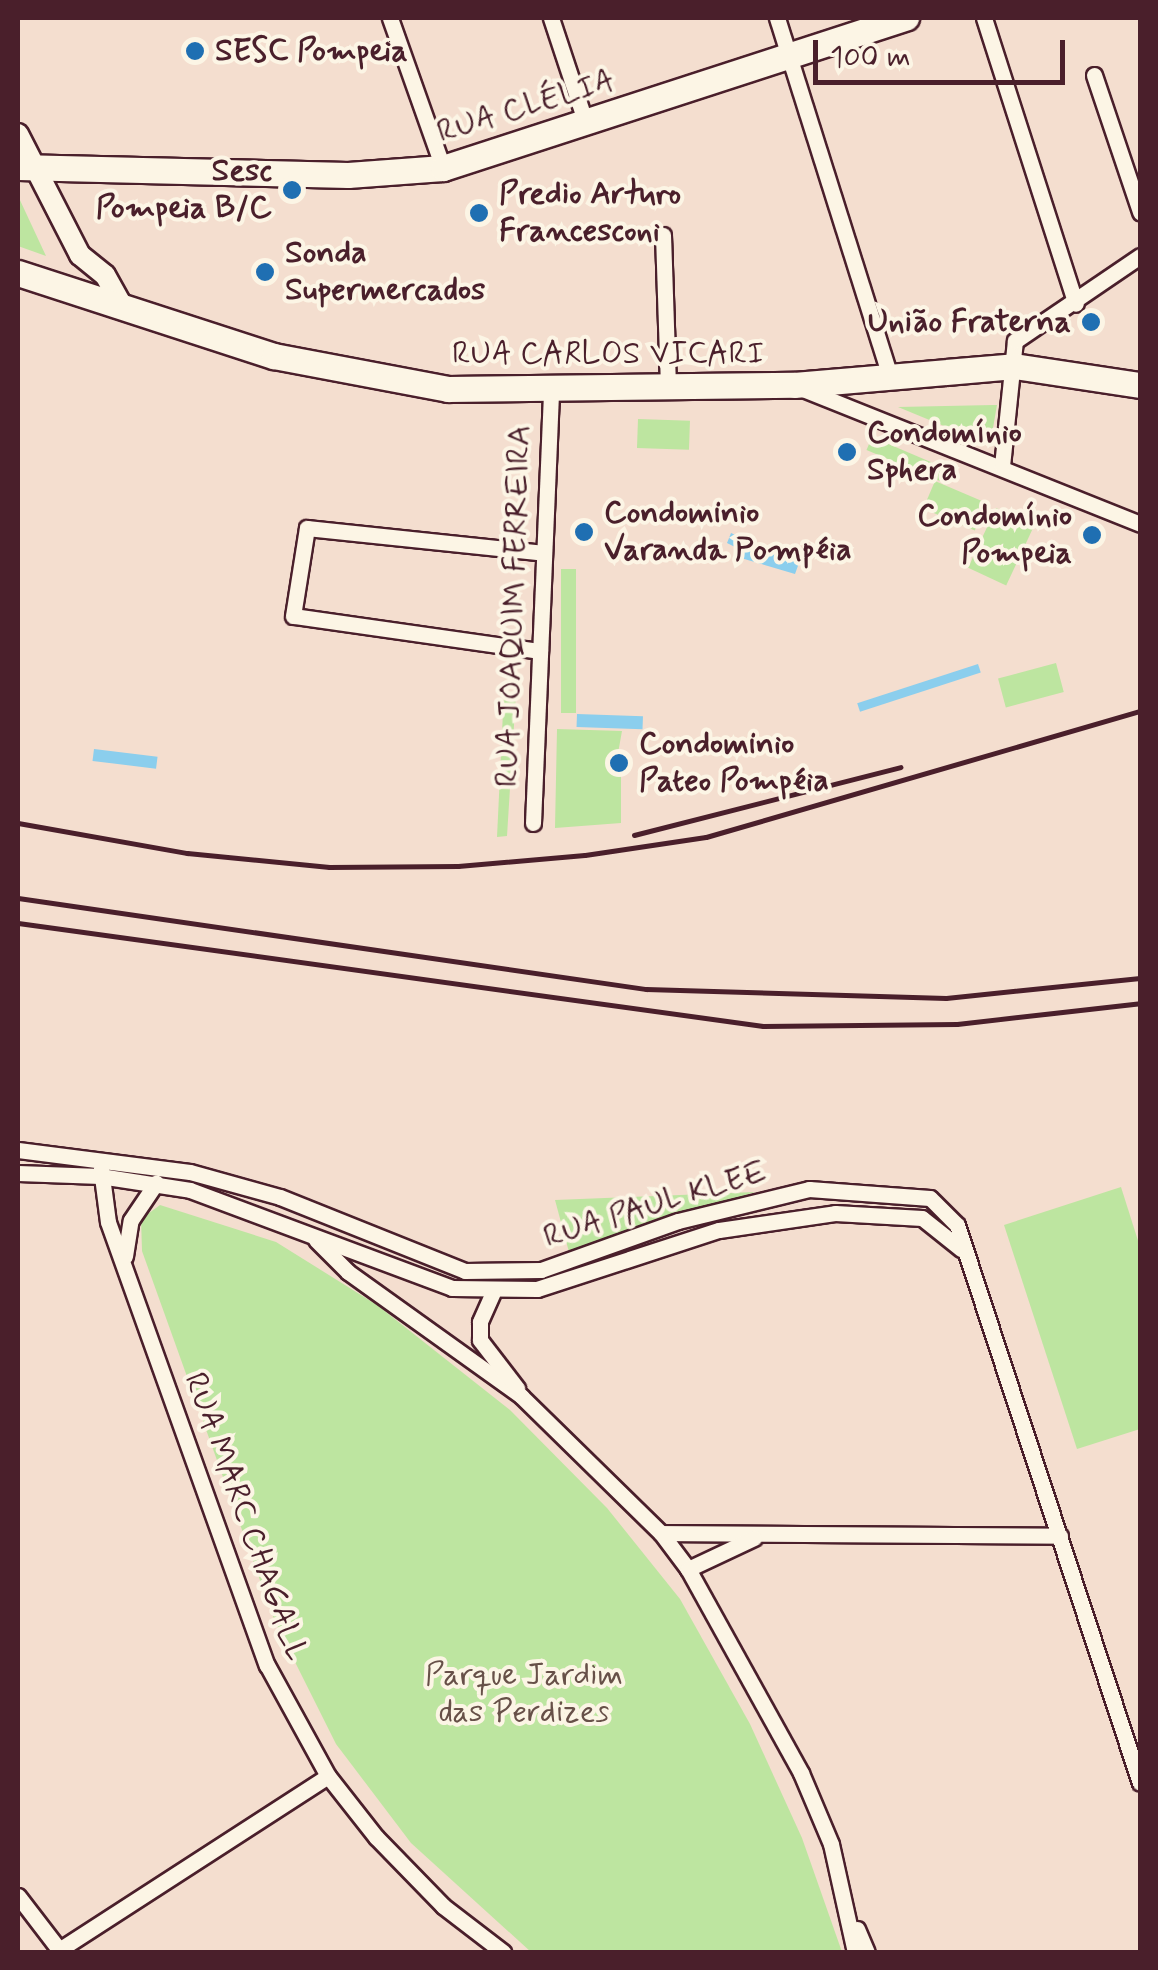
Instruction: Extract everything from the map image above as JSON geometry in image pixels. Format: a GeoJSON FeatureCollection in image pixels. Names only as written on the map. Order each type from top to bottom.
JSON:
{"type":"FeatureCollection","features":[{"type":"Feature","properties":{"kind":"main road","name":"RUA CLÉLIA"},"geometry":{"type":"LineString","coordinates":[[24,166],[348,175],[442,168],[906,18]]}},
{"type":"Feature","properties":{"kind":"main road","name":"RUA CARLOS VICARI"},"geometry":{"type":"LineString","coordinates":[[18,273],[121,304],[208,337],[327,370],[448,389],[551,391],[794,385],[891,380],[1014,366],[1140,385]]}},
{"type":"Feature","properties":{"kind":"street"},"geometry":{"type":"LineString","coordinates":[[390,18],[442,168]]}},
{"type":"Feature","properties":{"kind":"street"},"geometry":{"type":"LineString","coordinates":[[552,18],[586,124]]}},
{"type":"Feature","properties":{"kind":"street"},"geometry":{"type":"LineString","coordinates":[[777,18],[891,380]]}},
{"type":"Feature","properties":{"kind":"street"},"geometry":{"type":"LineString","coordinates":[[984,18],[1076,304]]}},
{"type":"Feature","properties":{"kind":"street"},"geometry":{"type":"LineString","coordinates":[[1094,74],[1140,212]]}},
{"type":"Feature","properties":{"kind":"street"},"geometry":{"type":"LineString","coordinates":[[18,134],[24,166],[80,255],[105,276],[121,304]]}},
{"type":"Feature","properties":{"kind":"street"},"geometry":{"type":"LineString","coordinates":[[664,235],[668,389]]}},
{"type":"Feature","properties":{"kind":"street"},"geometry":{"type":"LineString","coordinates":[[1002,466],[1015,341],[1076,304],[1140,256]]}},
{"type":"Feature","properties":{"kind":"street"},"geometry":{"type":"LineString","coordinates":[[794,385],[1140,524]]}},
{"type":"Feature","properties":{"kind":"street","name":"RUA JOAQUIM FERREIRA"},"geometry":{"type":"LineString","coordinates":[[533,823],[551,391]]}},
{"type":"Feature","properties":{"kind":"street"},"geometry":{"type":"LineString","coordinates":[[540,651],[294,619],[307,528],[544,552]]}},
{"type":"Feature","properties":{"kind":"street","name":"RUA PAUL KLEE"},"geometry":{"type":"LineString","coordinates":[[18,1150],[153,1163],[280,1197],[464,1271],[541,1270],[715,1209],[809,1188],[930,1198],[954,1218],[963,1252]]}},
{"type":"Feature","properties":{"kind":"street","name":"RUA MARC CHAGALL"},"geometry":{"type":"LineString","coordinates":[[103,1157],[100,1176],[105,1211],[233,1582],[267,1665],[328,1776],[419,1883],[502,1952]]}},
{"type":"Feature","properties":{"kind":"street","name":"RUA PAUL KLEE"},"geometry":{"type":"LineString","coordinates":[[18,1173],[156,1183],[307,1231],[406,1274],[452,1288],[494,1290],[576,1281],[719,1230],[818,1214],[922,1218],[963,1252]]}},
{"type":"Feature","properties":{"kind":"street"},"geometry":{"type":"LineString","coordinates":[[124,1260],[131,1220],[156,1183]]}},
{"type":"Feature","properties":{"kind":"street"},"geometry":{"type":"LineString","coordinates":[[307,1231],[348,1272],[521,1396],[661,1533],[688,1568],[801,1773],[845,1902],[867,1952]]}},
{"type":"Feature","properties":{"kind":"street"},"geometry":{"type":"LineString","coordinates":[[963,1252],[1140,1783]]}},
{"type":"Feature","properties":{"kind":"street"},"geometry":{"type":"LineString","coordinates":[[494,1290],[480,1340],[521,1396]]}},
{"type":"Feature","properties":{"kind":"street"},"geometry":{"type":"LineString","coordinates":[[661,1533],[757,1537],[1060,1536]]}},
{"type":"Feature","properties":{"kind":"street"},"geometry":{"type":"LineString","coordinates":[[688,1568],[757,1537]]}},
{"type":"Feature","properties":{"kind":"street"},"geometry":{"type":"LineString","coordinates":[[18,1896],[60,1951],[328,1776]]}},
{"type":"Feature","properties":{"kind":"street"},"geometry":{"type":"LineString","coordinates":[[845,1902],[854,1952]]}},
{"type":"Feature","properties":{"kind":"green space"},"geometry":{"type":"Polygon","coordinates":[[[19,198],[46,256],[18,246],[19,198]]]}},
{"type":"Feature","properties":{"kind":"green space"},"geometry":{"type":"Polygon","coordinates":[[[993,405],[997,405],[990,445],[898,407],[993,405]]]}},
{"type":"Feature","properties":{"kind":"green space"},"geometry":{"type":"Polygon","coordinates":[[[638,419],[690,421],[689,450],[637,448],[638,419]]]}},
{"type":"Feature","properties":{"kind":"green space"},"geometry":{"type":"Polygon","coordinates":[[[872,437],[953,471],[948,484],[867,450],[872,437]]]}},
{"type":"Feature","properties":{"kind":"green space"},"geometry":{"type":"Polygon","coordinates":[[[935,481],[987,503],[975,530],[923,509],[935,481]]]}},
{"type":"Feature","properties":{"kind":"green space"},"geometry":{"type":"Polygon","coordinates":[[[996,508],[1034,526],[1006,586],[968,568],[996,508]]]}},
{"type":"Feature","properties":{"kind":"green space"},"geometry":{"type":"Polygon","coordinates":[[[561,569],[576,569],[576,713],[561,713],[561,569]]]}},
{"type":"Feature","properties":{"kind":"green space"},"geometry":{"type":"Polygon","coordinates":[[[1056,663],[1064,692],[1006,708],[998,679],[1056,663]]]}},
{"type":"Feature","properties":{"kind":"green space"},"geometry":{"type":"Polygon","coordinates":[[[504,691],[516,693],[507,836],[497,837],[504,691]]]}},
{"type":"Feature","properties":{"kind":"green space"},"geometry":{"type":"Polygon","coordinates":[[[557,729],[622,731],[615,770],[621,771],[621,823],[555,828],[557,729]]]}},
{"type":"Feature","properties":{"kind":"green space"},"geometry":{"type":"Polygon","coordinates":[[[1121,1187],[1140,1247],[1140,1429],[1077,1449],[1004,1225],[1121,1187]]]}},
{"type":"Feature","properties":{"kind":"green space"},"geometry":{"type":"Polygon","coordinates":[[[755,1192],[569,1252],[555,1200],[755,1192]]]}},
{"type":"Feature","properties":{"kind":"green space","name":"Parque Jardim das Perdizes"},"geometry":{"type":"Polygon","coordinates":[[[160,1205],[276,1242],[377,1305],[510,1410],[607,1508],[680,1599],[750,1724],[802,1838],[842,1952],[531,1952],[411,1843],[336,1744],[275,1622],[142,1251],[141,1219],[160,1205]]]}},
{"type":"Feature","properties":{"kind":"water"},"geometry":{"type":"Polygon","coordinates":[[[731,533],[799,563],[795,574],[734,556],[737,548],[727,543],[731,533]]]}},
{"type":"Feature","properties":{"kind":"water"},"geometry":{"type":"Polygon","coordinates":[[[978,664],[981,673],[860,712],[857,703],[978,664]]]}},
{"type":"Feature","properties":{"kind":"water"},"geometry":{"type":"Polygon","coordinates":[[[577,714],[643,716],[643,729],[577,727],[577,714]]]}},
{"type":"Feature","properties":{"kind":"water"},"geometry":{"type":"Polygon","coordinates":[[[94,749],[158,757],[156,769],[93,761],[94,749]]]}},
{"type":"Feature","properties":{"kind":"railway"},"geometry":{"type":"LineString","coordinates":[[18,823],[187,853],[329,867],[458,866],[585,855],[706,837],[1140,711]]}},
{"type":"Feature","properties":{"kind":"railway"},"geometry":{"type":"LineString","coordinates":[[634,835],[900,767]]}},
{"type":"Feature","properties":{"kind":"railway"},"geometry":{"type":"LineString","coordinates":[[18,898],[646,989],[946,998],[1140,978]]}},
{"type":"Feature","properties":{"kind":"railway"},"geometry":{"type":"LineString","coordinates":[[18,923],[763,1026],[957,1024],[1140,1003]]}},
{"type":"Feature","properties":{"kind":"place","name":"SESC Pompeia"},"geometry":{"type":"Point","coordinates":[195,51]}},
{"type":"Feature","properties":{"kind":"place","name":"Sesc Pompeia B/C"},"geometry":{"type":"Point","coordinates":[292,190]}},
{"type":"Feature","properties":{"kind":"place","name":"Predio Arturo Francesconi"},"geometry":{"type":"Point","coordinates":[479,213]}},
{"type":"Feature","properties":{"kind":"place","name":"Sonda Supermercados"},"geometry":{"type":"Point","coordinates":[265,272]}},
{"type":"Feature","properties":{"kind":"place","name":"União Fraterna"},"geometry":{"type":"Point","coordinates":[1091,322]}},
{"type":"Feature","properties":{"kind":"place","name":"Condomínio Sphera"},"geometry":{"type":"Point","coordinates":[847,452]}},
{"type":"Feature","properties":{"kind":"place","name":"Condominio Varanda Pompéia"},"geometry":{"type":"Point","coordinates":[584,532]}},
{"type":"Feature","properties":{"kind":"place","name":"Condomínio Pompeia"},"geometry":{"type":"Point","coordinates":[1092,535]}},
{"type":"Feature","properties":{"kind":"place","name":"Condominio Pateo Pompéia"},"geometry":{"type":"Point","coordinates":[619,763]}}]}
